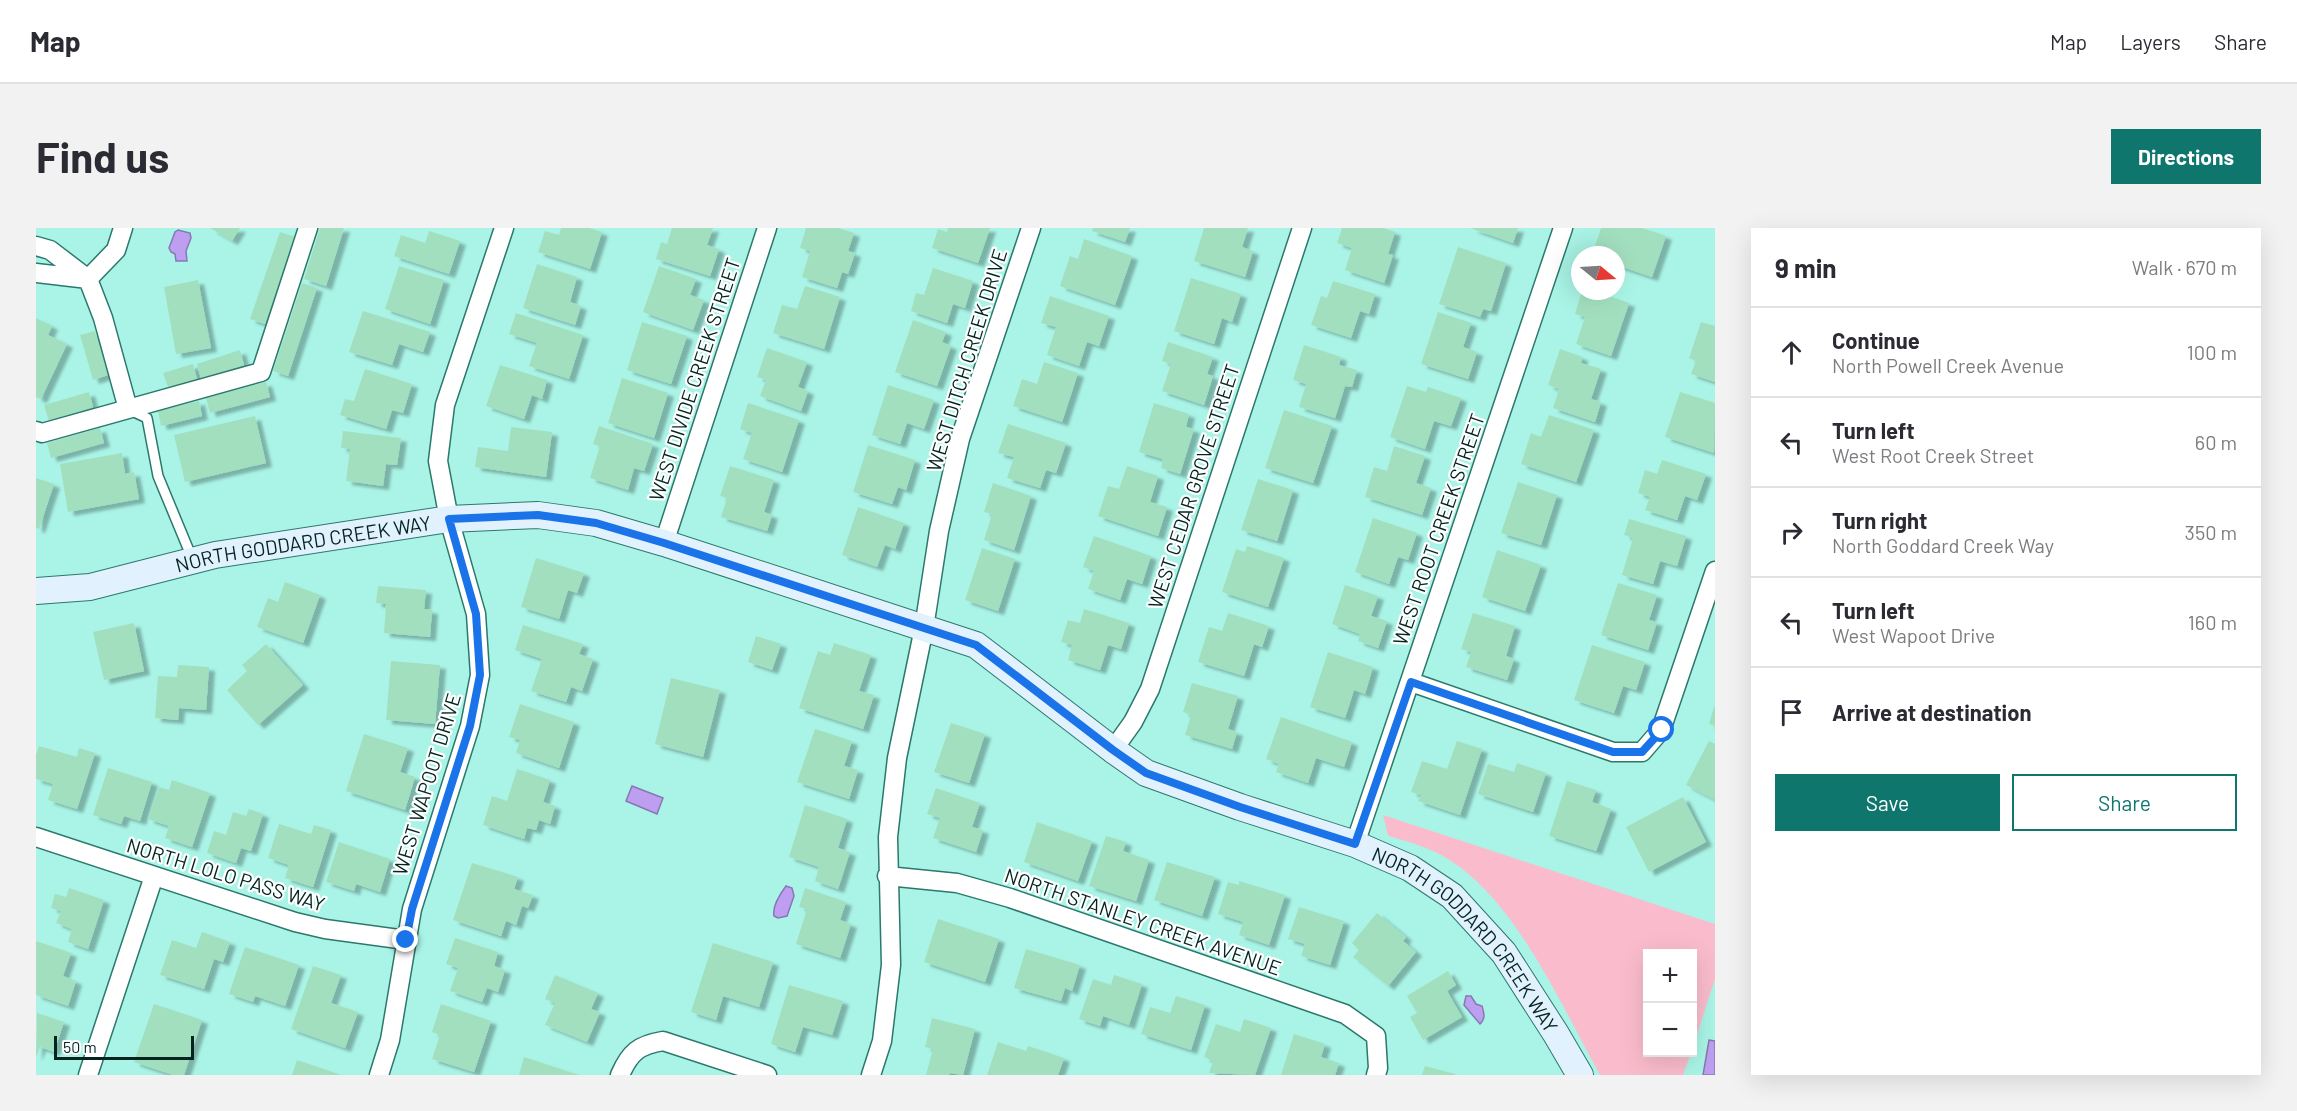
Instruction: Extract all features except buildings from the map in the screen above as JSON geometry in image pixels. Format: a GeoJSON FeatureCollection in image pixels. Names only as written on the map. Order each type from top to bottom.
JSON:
{"type":"FeatureCollection","features":[{"type":"Feature","properties":{"kind":"street"},"geometry":{"type":"LineString","coordinates":[[88,279],[116,250],[123,228]]}},
{"type":"Feature","properties":{"kind":"street"},"geometry":{"type":"LineString","coordinates":[[36,431],[42,433],[261,372],[308,228]]}},
{"type":"Feature","properties":{"kind":"street","name":"WEST WAPOOT DRIVE"},"geometry":{"type":"LineString","coordinates":[[379,1075],[390,1040],[412,909],[470,726],[480,675],[476,614],[449,519],[438,461],[445,405],[504,228]]}},
{"type":"Feature","properties":{"kind":"street","name":"WEST DIVIDE CREEK STREET"},"geometry":{"type":"LineString","coordinates":[[664,543],[767,228]]}},
{"type":"Feature","properties":{"kind":"street","name":"WEST DITCH CREEK DRIVE"},"geometry":{"type":"LineString","coordinates":[[871,1075],[882,1041],[891,965],[887,876],[888,837],[897,758],[924,628],[939,531],[960,439],[1031,228]]}},
{"type":"Feature","properties":{"kind":"street","name":"WEST CEDAR GROVE STREET"},"geometry":{"type":"LineString","coordinates":[[1113,750],[1133,722],[1150,689],[1302,228]]}},
{"type":"Feature","properties":{"kind":"street","name":"WEST ROOT CREEK STREET"},"geometry":{"type":"LineString","coordinates":[[1355,844],[1563,228]]}},
{"type":"Feature","properties":{"kind":"street"},"geometry":{"type":"LineString","coordinates":[[36,246],[50,250],[88,279],[103,318],[128,409]]}},
{"type":"Feature","properties":{"kind":"street"},"geometry":{"type":"LineString","coordinates":[[36,273],[88,279]]}},
{"type":"Feature","properties":{"kind":"street","name":"NORTH GODDARD CREEK WAY"},"geometry":{"type":"LineString","coordinates":[[36,591],[90,587],[219,554],[449,519],[538,515],[596,523],[664,543],[976,645],[1146,773],[1240,807],[1355,844],[1410,868],[1452,896],[1504,953],[1580,1075]]}},
{"type":"Feature","properties":{"kind":"street"},"geometry":{"type":"LineString","coordinates":[[1411,682],[1613,752],[1642,752],[1662,730],[1715,571]]}},
{"type":"Feature","properties":{"kind":"street","name":"NORTH LOLO PASS WAY"},"geometry":{"type":"LineString","coordinates":[[36,837],[295,922],[325,929],[406,940]]}},
{"type":"Feature","properties":{"kind":"street"},"geometry":{"type":"LineString","coordinates":[[88,1075],[154,876]]}},
{"type":"Feature","properties":{"kind":"street","name":"NORTH STANLEY CREEK AVENUE"},"geometry":{"type":"LineString","coordinates":[[887,876],[957,883],[1010,898],[1345,1014],[1376,1036],[1378,1068],[1376,1075]]}},
{"type":"Feature","properties":{"kind":"street"},"geometry":{"type":"LineString","coordinates":[[620,1075],[631,1055],[646,1044],[663,1041],[767,1075]]}},
{"type":"Feature","properties":{"kind":"lane"},"geometry":{"type":"LineString","coordinates":[[128,409],[147,418],[158,476],[193,560]]}},
{"type":"Feature","properties":{"kind":"shaded area"},"geometry":{"type":"Polygon","coordinates":[[[178,230],[190,233],[191,238],[186,251],[187,261],[176,261],[175,254],[169,248],[178,230]]]}},
{"type":"Feature","properties":{"kind":"shaded area"},"geometry":{"type":"Polygon","coordinates":[[[632,786],[663,798],[657,814],[626,801],[632,786]]]}},
{"type":"Feature","properties":{"kind":"shaded area"},"geometry":{"type":"Polygon","coordinates":[[[1383,815],[1715,924],[1715,979],[1697,1035],[1697,949],[1643,949],[1643,1057],[1690,1057],[1683,1075],[1600,1075],[1535,957],[1495,901],[1473,878],[1448,859],[1427,848],[1388,836],[1383,815]]]}},
{"type":"Feature","properties":{"kind":"shaded area"},"geometry":{"type":"Polygon","coordinates":[[[786,886],[792,888],[794,896],[787,916],[778,918],[774,916],[775,904],[786,886]]]}},
{"type":"Feature","properties":{"kind":"shaded area"},"geometry":{"type":"Polygon","coordinates":[[[1466,996],[1471,996],[1476,1004],[1482,1006],[1484,1018],[1480,1024],[1464,1005],[1466,996]]]}},
{"type":"Feature","properties":{"kind":"shaded area"},"geometry":{"type":"Polygon","coordinates":[[[1709,1040],[1715,1041],[1715,1075],[1703,1075],[1709,1040]]]}},
{"type":"Feature","properties":{"kind":"route"},"geometry":{"type":"LineString","coordinates":[[406,940],[412,909],[470,726],[480,675],[476,614],[449,519],[538,515],[596,523],[976,645],[1020,677],[1072,720],[1146,773],[1240,807],[1355,844],[1411,682],[1613,752],[1642,752],[1662,730]]}}]}
